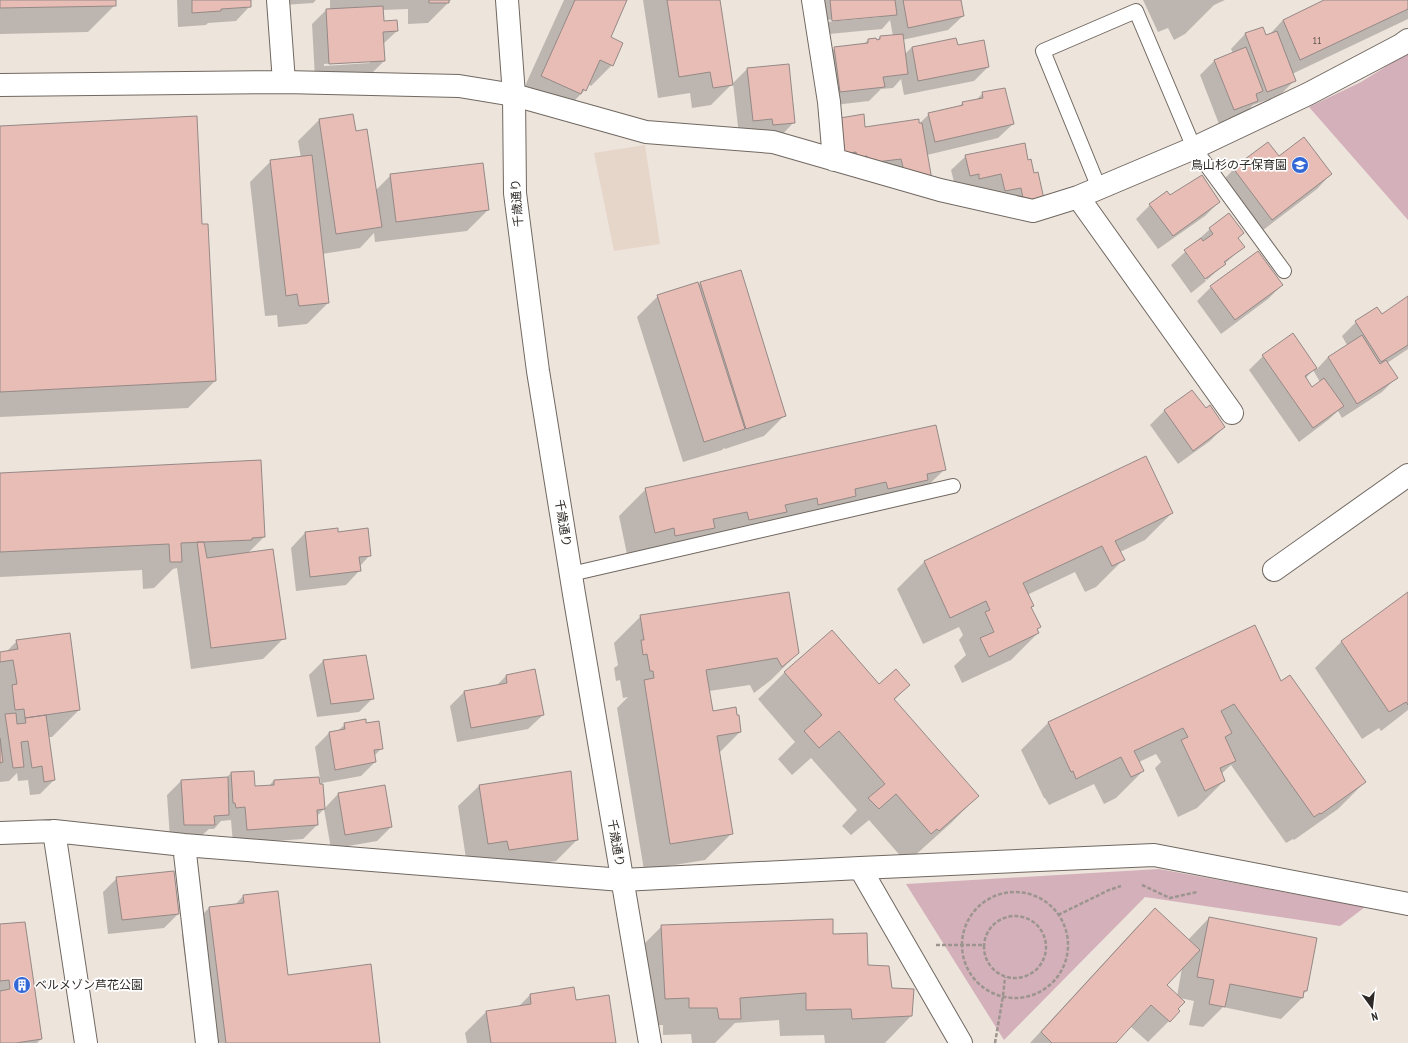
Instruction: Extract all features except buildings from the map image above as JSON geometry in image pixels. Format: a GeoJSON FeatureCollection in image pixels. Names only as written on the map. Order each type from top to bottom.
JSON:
{"type":"FeatureCollection","features":[{"type":"Feature","properties":{"kind":"street"},"geometry":{"type":"LineString","coordinates":[[278,0],[284,82]]}},
{"type":"Feature","properties":{"kind":"street","name":"千歳通り"},"geometry":{"type":"LineString","coordinates":[[507,0],[514,95],[515,193],[538,372],[650,1043]]}},
{"type":"Feature","properties":{"kind":"street"},"geometry":{"type":"LineString","coordinates":[[813,0],[829,102],[834,160]]}},
{"type":"Feature","properties":{"kind":"street"},"geometry":{"type":"LineString","coordinates":[[0,85],[284,82],[459,86],[514,95],[646,132],[773,142],[940,190],[1033,211],[1078,197],[1194,148],[1308,94],[1394,49],[1408,40]]}},
{"type":"Feature","properties":{"kind":"street"},"geometry":{"type":"LineString","coordinates":[[1078,197],[1232,413]]}},
{"type":"Feature","properties":{"kind":"street"},"geometry":{"type":"LineString","coordinates":[[1274,570],[1408,475]]}},
{"type":"Feature","properties":{"kind":"street"},"geometry":{"type":"LineString","coordinates":[[0,833],[54,831],[184,845],[622,880],[860,868],[1154,856],[1408,904]]}},
{"type":"Feature","properties":{"kind":"street"},"geometry":{"type":"LineString","coordinates":[[54,831],[86,1043]]}},
{"type":"Feature","properties":{"kind":"street"},"geometry":{"type":"LineString","coordinates":[[184,845],[207,1043]]}},
{"type":"Feature","properties":{"kind":"street"},"geometry":{"type":"LineString","coordinates":[[860,868],[961,1043]]}},
{"type":"Feature","properties":{"kind":"lane"},"geometry":{"type":"LineString","coordinates":[[1098,188],[1043,51],[1136,11],[1194,148],[1284,271]]}},
{"type":"Feature","properties":{"kind":"lane"},"geometry":{"type":"LineString","coordinates":[[571,574],[953,486]]}},
{"type":"Feature","properties":{"kind":"path"},"geometry":{"type":"LineString","coordinates":[[1137,884],[1144,885],[1170,898],[1199,892]]}},
{"type":"Feature","properties":{"kind":"path"},"geometry":{"type":"LineString","coordinates":[[1058,915],[1109,890],[1123,885]]}},
{"type":"Feature","properties":{"kind":"path"},"geometry":{"type":"LineString","coordinates":[[1006,892],[1024,893],[1040,898],[1055,910],[1064,925],[1068,941],[1066,959],[1059,975],[1047,987],[1031,995],[1014,998],[997,995],[982,987],[970,973],[963,958],[962,945],[966,924],[976,909],[990,898],[1006,892]]}},
{"type":"Feature","properties":{"kind":"path"},"geometry":{"type":"LineString","coordinates":[[1010,916],[1020,916],[1030,919],[1039,925],[1047,944],[1046,955],[1042,965],[1025,977],[1015,978],[1005,977],[995,972],[988,964],[984,954],[984,945],[986,934],[992,926],[1000,919],[1010,916]]}},
{"type":"Feature","properties":{"kind":"path"},"geometry":{"type":"LineString","coordinates":[[905,946],[984,945]]}},
{"type":"Feature","properties":{"kind":"path"},"geometry":{"type":"LineString","coordinates":[[995,1043],[1005,977]]}},
{"type":"Feature","properties":{"kind":"shaded area"},"geometry":{"type":"Polygon","coordinates":[[[1408,53],[1408,220],[1309,107],[1361,82],[1408,53]]]}},
{"type":"Feature","properties":{"kind":"shaded area"},"geometry":{"type":"Polygon","coordinates":[[[645,145],[660,244],[614,251],[594,153],[645,145]]]}},
{"type":"Feature","properties":{"kind":"shaded area"},"geometry":{"type":"Polygon","coordinates":[[[1159,869],[1365,907],[1340,926],[1145,897],[1004,1040],[906,884],[1159,869]]]}},
{"type":"Feature","properties":{"kind":"place","name":"鳥山杉の子保育園"},"geometry":{"type":"Point","coordinates":[1300,165]}},
{"type":"Feature","properties":{"kind":"place","name":"ベルメゾン芦花公園"},"geometry":{"type":"Point","coordinates":[22,985]}}]}
